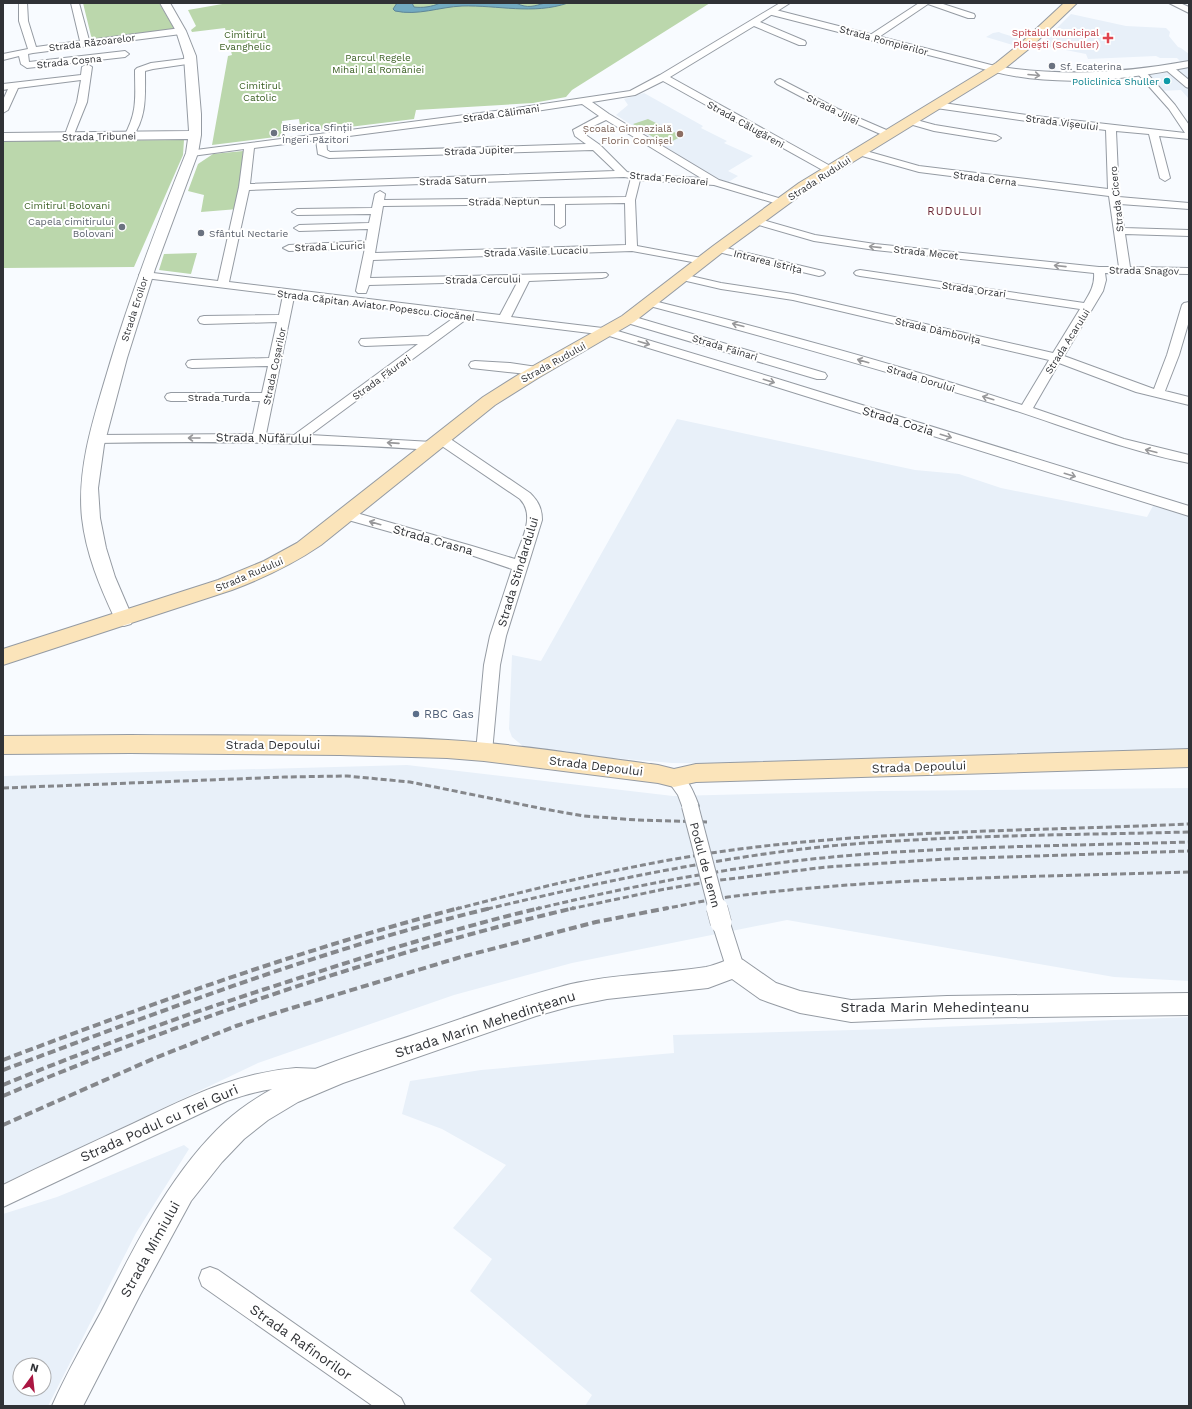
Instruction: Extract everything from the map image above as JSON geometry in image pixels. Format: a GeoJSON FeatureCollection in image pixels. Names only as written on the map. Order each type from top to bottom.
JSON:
{"type":"FeatureCollection","features":[{"type":"Feature","properties":{"kind":"main road","name":"Strada Rudului"},"geometry":{"type":"LineString","coordinates":[[3,657],[226,585],[272,566],[304,547],[489,401],[537,371],[628,319],[781,202],[830,170],[995,69],[1026,45],[1071,3]]}},
{"type":"Feature","properties":{"kind":"main road","name":"Strada Depoului"},"geometry":{"type":"LineString","coordinates":[[3,745],[130,744],[340,746],[484,752],[658,774],[674,778],[696,773],[1189,758]]}},
{"type":"Feature","properties":{"kind":"street"},"geometry":{"type":"LineString","coordinates":[[22,3],[23,27],[34,50]]}},
{"type":"Feature","properties":{"kind":"street"},"geometry":{"type":"LineString","coordinates":[[75,3],[85,43]]}},
{"type":"Feature","properties":{"kind":"street","name":"Strada Eroilor"},"geometry":{"type":"LineString","coordinates":[[124,619],[108,586],[94,532],[90,506],[89,484],[91,463],[96,439],[119,357],[145,276],[192,153],[195,135],[191,61],[181,31],[165,3]]}},
{"type":"Feature","properties":{"kind":"street","name":"Strada Călimani"},"geometry":{"type":"LineString","coordinates":[[192,153],[585,101],[632,93],[663,77],[754,23],[769,7],[786,3]]}},
{"type":"Feature","properties":{"kind":"street"},"geometry":{"type":"LineString","coordinates":[[873,37],[925,3]]}},
{"type":"Feature","properties":{"kind":"street"},"geometry":{"type":"LineString","coordinates":[[932,3],[971,16]]}},
{"type":"Feature","properties":{"kind":"street"},"geometry":{"type":"LineString","coordinates":[[1173,3],[1189,10]]}},
{"type":"Feature","properties":{"kind":"street","name":"Strada Pompierilor"},"geometry":{"type":"LineString","coordinates":[[769,7],[873,37],[1018,74],[1099,76],[1142,73],[1189,64]]}},
{"type":"Feature","properties":{"kind":"street"},"geometry":{"type":"LineString","coordinates":[[754,23],[802,43]]}},
{"type":"Feature","properties":{"kind":"street","name":"Strada Răzoarelor"},"geometry":{"type":"LineString","coordinates":[[3,56],[34,50],[181,31]]}},
{"type":"Feature","properties":{"kind":"street","name":"Strada Coșna"},"geometry":{"type":"LineString","coordinates":[[23,52],[24,64],[27,65],[125,54]]}},
{"type":"Feature","properties":{"kind":"street"},"geometry":{"type":"LineString","coordinates":[[69,137],[82,102],[87,59]]}},
{"type":"Feature","properties":{"kind":"street"},"geometry":{"type":"LineString","coordinates":[[130,136],[136,124],[140,110],[140,70],[151,66],[191,61]]}},
{"type":"Feature","properties":{"kind":"street"},"geometry":{"type":"LineString","coordinates":[[1169,68],[1189,85]]}},
{"type":"Feature","properties":{"kind":"street"},"geometry":{"type":"LineString","coordinates":[[1142,73],[1172,107],[1189,132]]}},
{"type":"Feature","properties":{"kind":"street"},"geometry":{"type":"LineString","coordinates":[[3,87],[85,77]]}},
{"type":"Feature","properties":{"kind":"street","name":"Strada Călugăreni"},"geometry":{"type":"LineString","coordinates":[[663,77],[830,170]]}},
{"type":"Feature","properties":{"kind":"street","name":"Strada Jijiei"},"geometry":{"type":"LineString","coordinates":[[780,82],[835,111],[888,134]]}},
{"type":"Feature","properties":{"kind":"street"},"geometry":{"type":"LineString","coordinates":[[3,110],[14,86]]}},
{"type":"Feature","properties":{"kind":"street"},"geometry":{"type":"LineString","coordinates":[[585,101],[606,116],[715,182],[781,202]]}},
{"type":"Feature","properties":{"kind":"street","name":"Strada Vișeului"},"geometry":{"type":"LineString","coordinates":[[936,105],[1111,128],[1189,136]]}},
{"type":"Feature","properties":{"kind":"street"},"geometry":{"type":"LineString","coordinates":[[606,116],[578,130],[578,134],[596,147],[624,174]]}},
{"type":"Feature","properties":{"kind":"street"},"geometry":{"type":"LineString","coordinates":[[909,121],[934,128],[996,138]]}},
{"type":"Feature","properties":{"kind":"street","name":"Strada Cicero"},"geometry":{"type":"LineString","coordinates":[[1111,128],[1113,197],[1125,270]]}},
{"type":"Feature","properties":{"kind":"street"},"geometry":{"type":"LineString","coordinates":[[1153,132],[1165,178]]}},
{"type":"Feature","properties":{"kind":"street","name":"Strada Tribunei"},"geometry":{"type":"LineString","coordinates":[[3,137],[195,135]]}},
{"type":"Feature","properties":{"kind":"street","name":"Strada Jupiter"},"geometry":{"type":"LineString","coordinates":[[322,136],[322,152],[329,155],[596,147]]}},
{"type":"Feature","properties":{"kind":"street"},"geometry":{"type":"LineString","coordinates":[[223,285],[244,187],[249,146]]}},
{"type":"Feature","properties":{"kind":"street","name":"Strada Cerna"},"geometry":{"type":"LineString","coordinates":[[859,152],[900,165],[919,169],[1113,197],[1189,206]]}},
{"type":"Feature","properties":{"kind":"street","name":"Strada Fecioarei"},"geometry":{"type":"LineString","coordinates":[[624,174],[636,177],[715,182]]}},
{"type":"Feature","properties":{"kind":"street","name":"Strada Saturn"},"geometry":{"type":"LineString","coordinates":[[244,187],[624,174]]}},
{"type":"Feature","properties":{"kind":"street"},"geometry":{"type":"LineString","coordinates":[[632,248],[630,200],[636,177]]}},
{"type":"Feature","properties":{"kind":"street","name":"Strada Neptun"},"geometry":{"type":"LineString","coordinates":[[297,212],[379,203],[630,200]]}},
{"type":"Feature","properties":{"kind":"street"},"geometry":{"type":"LineString","coordinates":[[560,201],[560,225]]}},
{"type":"Feature","properties":{"kind":"street"},"geometry":{"type":"LineString","coordinates":[[360,303],[379,203]]}},
{"type":"Feature","properties":{"kind":"street","name":"Strada Mecet"},"geometry":{"type":"LineString","coordinates":[[756,221],[814,238],[848,244],[1099,270]]}},
{"type":"Feature","properties":{"kind":"street"},"geometry":{"type":"LineString","coordinates":[[299,228],[374,226]]}},
{"type":"Feature","properties":{"kind":"street"},"geometry":{"type":"LineString","coordinates":[[1118,232],[1189,234]]}},
{"type":"Feature","properties":{"kind":"street","name":"Strada Licurici"},"geometry":{"type":"LineString","coordinates":[[289,248],[371,244]]}},
{"type":"Feature","properties":{"kind":"street","name":"Strada Vasile Lucaciu"},"geometry":{"type":"LineString","coordinates":[[368,257],[632,248],[702,261]]}},
{"type":"Feature","properties":{"kind":"street","name":"Intrarea Istrița"},"geometry":{"type":"LineString","coordinates":[[718,249],[819,273]]}},
{"type":"Feature","properties":{"kind":"street","name":"Strada Snagov"},"geometry":{"type":"LineString","coordinates":[[1099,270],[1189,271]]}},
{"type":"Feature","properties":{"kind":"street","name":"Strada Acarului"},"geometry":{"type":"LineString","coordinates":[[1025,410],[1088,307],[1099,285],[1099,270]]}},
{"type":"Feature","properties":{"kind":"street","name":"Strada Orzari"},"geometry":{"type":"LineString","coordinates":[[860,273],[1088,307]]}},
{"type":"Feature","properties":{"kind":"street","name":"Strada Cercului"},"geometry":{"type":"LineString","coordinates":[[364,282],[602,275]]}},
{"type":"Feature","properties":{"kind":"street","name":"Strada Căpitan Aviator Popescu Ciocănel"},"geometry":{"type":"LineString","coordinates":[[145,276],[464,316],[607,332]]}},
{"type":"Feature","properties":{"kind":"street","name":"Strada Dâmbovița"},"geometry":{"type":"LineString","coordinates":[[682,277],[721,286],[793,297],[1057,358],[1116,381],[1158,394],[1189,401]]}},
{"type":"Feature","properties":{"kind":"street"},"geometry":{"type":"LineString","coordinates":[[503,320],[525,278]]}},
{"type":"Feature","properties":{"kind":"street","name":"Strada Coșarilor"},"geometry":{"type":"LineString","coordinates":[[259,438],[289,294]]}},
{"type":"Feature","properties":{"kind":"street","name":"Strada Dorului"},"geometry":{"type":"LineString","coordinates":[[650,302],[805,344],[1025,410],[1112,440],[1189,459]]}},
{"type":"Feature","properties":{"kind":"street"},"geometry":{"type":"LineString","coordinates":[[1158,394],[1173,355],[1188,305]]}},
{"type":"Feature","properties":{"kind":"street","name":"Strada Făurari"},"geometry":{"type":"LineString","coordinates":[[297,439],[464,316]]}},
{"type":"Feature","properties":{"kind":"street"},"geometry":{"type":"LineString","coordinates":[[204,320],[283,318]]}},
{"type":"Feature","properties":{"kind":"street","name":"Strada Făinari"},"geometry":{"type":"LineString","coordinates":[[628,319],[821,376]]}},
{"type":"Feature","properties":{"kind":"street","name":"Strada Cozia"},"geometry":{"type":"LineString","coordinates":[[607,332],[1189,511]]}},
{"type":"Feature","properties":{"kind":"street"},"geometry":{"type":"LineString","coordinates":[[365,342],[431,340]]}},
{"type":"Feature","properties":{"kind":"street"},"geometry":{"type":"LineString","coordinates":[[192,364],[275,362]]}},
{"type":"Feature","properties":{"kind":"street"},"geometry":{"type":"LineString","coordinates":[[475,366],[510,367],[537,371]]}},
{"type":"Feature","properties":{"kind":"street","name":"Strada Turda"},"geometry":{"type":"LineString","coordinates":[[171,397],[267,397]]}},
{"type":"Feature","properties":{"kind":"street","name":"Strada Nufărului"},"geometry":{"type":"LineString","coordinates":[[96,439],[259,438],[437,442]]}},
{"type":"Feature","properties":{"kind":"street","name":"Strada Stindardului"},"geometry":{"type":"LineString","coordinates":[[437,442],[499,477],[525,496],[536,510],[535,520],[498,636],[492,665],[484,752]]}},
{"type":"Feature","properties":{"kind":"street","name":"Strada Crasna"},"geometry":{"type":"LineString","coordinates":[[346,515],[520,566]]}},
{"type":"Feature","properties":{"kind":"street","name":"Podul de Lemn"},"geometry":{"type":"LineString","coordinates":[[674,778],[685,792],[690,806],[721,923],[735,967]]}},
{"type":"Feature","properties":{"kind":"street","name":"Strada Marin Mehedințeanu"},"geometry":{"type":"LineString","coordinates":[[259,1111],[289,1093],[323,1079],[501,1017],[572,995],[640,983],[708,977],[735,967],[768,991],[800,1002],[851,1010],[947,1007],[1189,1004]]}},
{"type":"Feature","properties":{"kind":"street","name":"Strada Podul cu Trei Guri"},"geometry":{"type":"LineString","coordinates":[[3,1196],[53,1170],[226,1090],[268,1079],[306,1076],[323,1079]]}},
{"type":"Feature","properties":{"kind":"street","name":"Strada Mimiului"},"geometry":{"type":"LineString","coordinates":[[66,1406],[130,1285],[182,1192],[213,1153],[235,1130],[259,1111]]}},
{"type":"Feature","properties":{"kind":"street","name":"Strada Rafinorilor"},"geometry":{"type":"LineString","coordinates":[[210,1278],[393,1406]]}},
{"type":"Feature","properties":{"kind":"shaded area","name":"Spitalul Municipal Ploiești (Schuller)"},"geometry":{"type":"Polygon","coordinates":[[[1071,14],[1126,26],[1166,28],[1170,32],[1169,36],[1178,47],[1189,54],[1189,60],[1181,62],[1177,58],[1160,58],[1156,56],[1088,59],[1086,54],[1040,45],[1071,14]]]}},
{"type":"Feature","properties":{"kind":"shaded area"},"geometry":{"type":"Polygon","coordinates":[[[999,32],[1024,40],[1016,46],[986,37],[993,33],[999,32]]]}},
{"type":"Feature","properties":{"kind":"shaded area"},"geometry":{"type":"Polygon","coordinates":[[[1189,67],[1189,99],[1181,90],[1160,91],[1145,76],[1189,67]]]}},
{"type":"Feature","properties":{"kind":"shaded area","name":"Școala Gimnazială Florin Comișel"},"geometry":{"type":"Polygon","coordinates":[[[644,93],[703,126],[701,128],[727,141],[724,143],[753,156],[728,171],[738,176],[727,183],[709,175],[616,115],[628,105],[624,99],[644,93]]]}},
{"type":"Feature","properties":{"kind":"shaded area"},"geometry":{"type":"Polygon","coordinates":[[[677,419],[915,470],[959,474],[1001,488],[1147,517],[1154,504],[1189,513],[1189,749],[741,764],[672,763],[541,752],[524,747],[512,737],[509,729],[512,655],[541,661],[677,419]]]}},
{"type":"Feature","properties":{"kind":"shaded area"},"geometry":{"type":"Polygon","coordinates":[[[407,765],[673,796],[881,791],[1189,788],[1189,981],[1114,977],[787,920],[572,963],[454,995],[258,1063],[3,1184],[3,776],[407,765]]]}},
{"type":"Feature","properties":{"kind":"shaded area"},"geometry":{"type":"Polygon","coordinates":[[[1189,1017],[1189,1406],[585,1406],[592,1395],[470,1291],[492,1259],[453,1228],[506,1165],[442,1129],[402,1114],[410,1081],[481,1070],[674,1053],[673,1035],[889,1029],[1189,1017]]]}},
{"type":"Feature","properties":{"kind":"shaded area"},"geometry":{"type":"Polygon","coordinates":[[[184,1145],[189,1149],[136,1233],[48,1406],[3,1406],[3,1214],[57,1197],[184,1145]]]}},
{"type":"Feature","properties":{"kind":"green space"},"geometry":{"type":"Polygon","coordinates":[[[83,3],[159,3],[175,30],[92,40],[83,3]]]}},
{"type":"Feature","properties":{"kind":"green space","name":"Parcul Regele Mihai I al României"},"geometry":{"type":"Polygon","coordinates":[[[228,3],[710,3],[572,90],[566,97],[533,103],[416,110],[414,119],[301,133],[299,119],[282,121],[283,136],[212,145],[228,56],[232,55],[225,28],[192,32],[191,30],[196,26],[188,10],[228,3]]]}},
{"type":"Feature","properties":{"kind":"green space"},"geometry":{"type":"Polygon","coordinates":[[[648,119],[682,136],[665,145],[633,124],[648,119]]]}},
{"type":"Feature","properties":{"kind":"green space","name":"Cimitirul Bolovani"},"geometry":{"type":"Polygon","coordinates":[[[184,140],[183,155],[134,267],[3,268],[3,141],[184,140]]]}},
{"type":"Feature","properties":{"kind":"green space"},"geometry":{"type":"Polygon","coordinates":[[[243,151],[238,209],[201,212],[204,195],[188,191],[198,164],[213,154],[243,151]]]}},
{"type":"Feature","properties":{"kind":"green space"},"geometry":{"type":"Polygon","coordinates":[[[197,253],[191,274],[159,270],[164,254],[197,253]]]}},
{"type":"Feature","properties":{"kind":"water"},"geometry":{"type":"Polygon","coordinates":[[[547,2],[568,3],[555,7],[529,9],[462,6],[420,12],[404,12],[395,11],[393,9],[397,3],[412,3],[414,7],[420,7],[440,3],[516,3],[520,5],[534,6],[547,2]]]}},
{"type":"Feature","properties":{"kind":"railway"},"geometry":{"type":"LineString","coordinates":[[3,788],[347,776],[410,782],[584,816],[637,820],[708,822]]}},
{"type":"Feature","properties":{"kind":"railway"},"geometry":{"type":"LineString","coordinates":[[456,909],[556,884],[657,862],[782,844],[956,832],[1189,824]]}},
{"type":"Feature","properties":{"kind":"railway"},"geometry":{"type":"LineString","coordinates":[[488,909],[572,889],[700,864],[830,846],[875,842],[964,838],[1189,832]]}},
{"type":"Feature","properties":{"kind":"railway"},"geometry":{"type":"LineString","coordinates":[[537,909],[604,893],[708,873],[812,859],[906,851],[1189,842]]}},
{"type":"Feature","properties":{"kind":"railway"},"geometry":{"type":"LineString","coordinates":[[570,909],[660,890],[713,881],[826,867],[945,859],[1189,851]]}},
{"type":"Feature","properties":{"kind":"railway"},"geometry":{"type":"LineString","coordinates":[[663,909],[728,897],[843,885],[958,879],[1189,872]]}},
{"type":"Feature","properties":{"kind":"railway"},"geometry":{"type":"LineString","coordinates":[[3,1060],[229,978],[343,941],[459,908]]}},
{"type":"Feature","properties":{"kind":"railway"},"geometry":{"type":"LineString","coordinates":[[3,1096],[148,1038],[295,987],[434,944],[574,908]]}},
{"type":"Feature","properties":{"kind":"railway"},"geometry":{"type":"LineString","coordinates":[[3,1125],[155,1058],[236,1026],[461,957],[596,922],[668,908]]}},
{"type":"Feature","properties":{"kind":"railway"},"geometry":{"type":"LineString","coordinates":[[3,1070],[184,1003],[306,961],[429,924],[488,909]]}},
{"type":"Feature","properties":{"kind":"railway"},"geometry":{"type":"LineString","coordinates":[[3,1085],[181,1017],[352,961],[477,924],[537,909]]}},
{"type":"Feature","properties":{"kind":"place","name":"Spitalul Municipal Ploiești (Schuller)"},"geometry":{"type":"Point","coordinates":[1108,38]}},
{"type":"Feature","properties":{"kind":"place","name":"Sf. Ecaterina"},"geometry":{"type":"Point","coordinates":[1052,66]}},
{"type":"Feature","properties":{"kind":"place","name":"Policlinica Shuller"},"geometry":{"type":"Point","coordinates":[1167,81]}},
{"type":"Feature","properties":{"kind":"place","name":"Biserica Sfinții Îngeri Păzitori"},"geometry":{"type":"Point","coordinates":[274,133]}},
{"type":"Feature","properties":{"kind":"place","name":"Școala Gimnazială Florin Comișel"},"geometry":{"type":"Point","coordinates":[680,134]}},
{"type":"Feature","properties":{"kind":"place","name":"Capela cimitirului Bolovani"},"geometry":{"type":"Point","coordinates":[122,227]}},
{"type":"Feature","properties":{"kind":"place","name":"Sfântul Nectarie"},"geometry":{"type":"Point","coordinates":[201,233]}},
{"type":"Feature","properties":{"kind":"place","name":"RBC Gas"},"geometry":{"type":"Point","coordinates":[416,714]}},
{"type":"Feature","properties":{"kind":"district","name":"RUDULUI"},"geometry":{"type":"Point","coordinates":[955,211]}},
{"type":"Feature","properties":{"kind":"park label","name":"Cimitirul Evanghelic"},"geometry":{"type":"Point","coordinates":[245,40]}},
{"type":"Feature","properties":{"kind":"park label","name":"Cimitirul Catolic"},"geometry":{"type":"Point","coordinates":[260,90]}}]}
